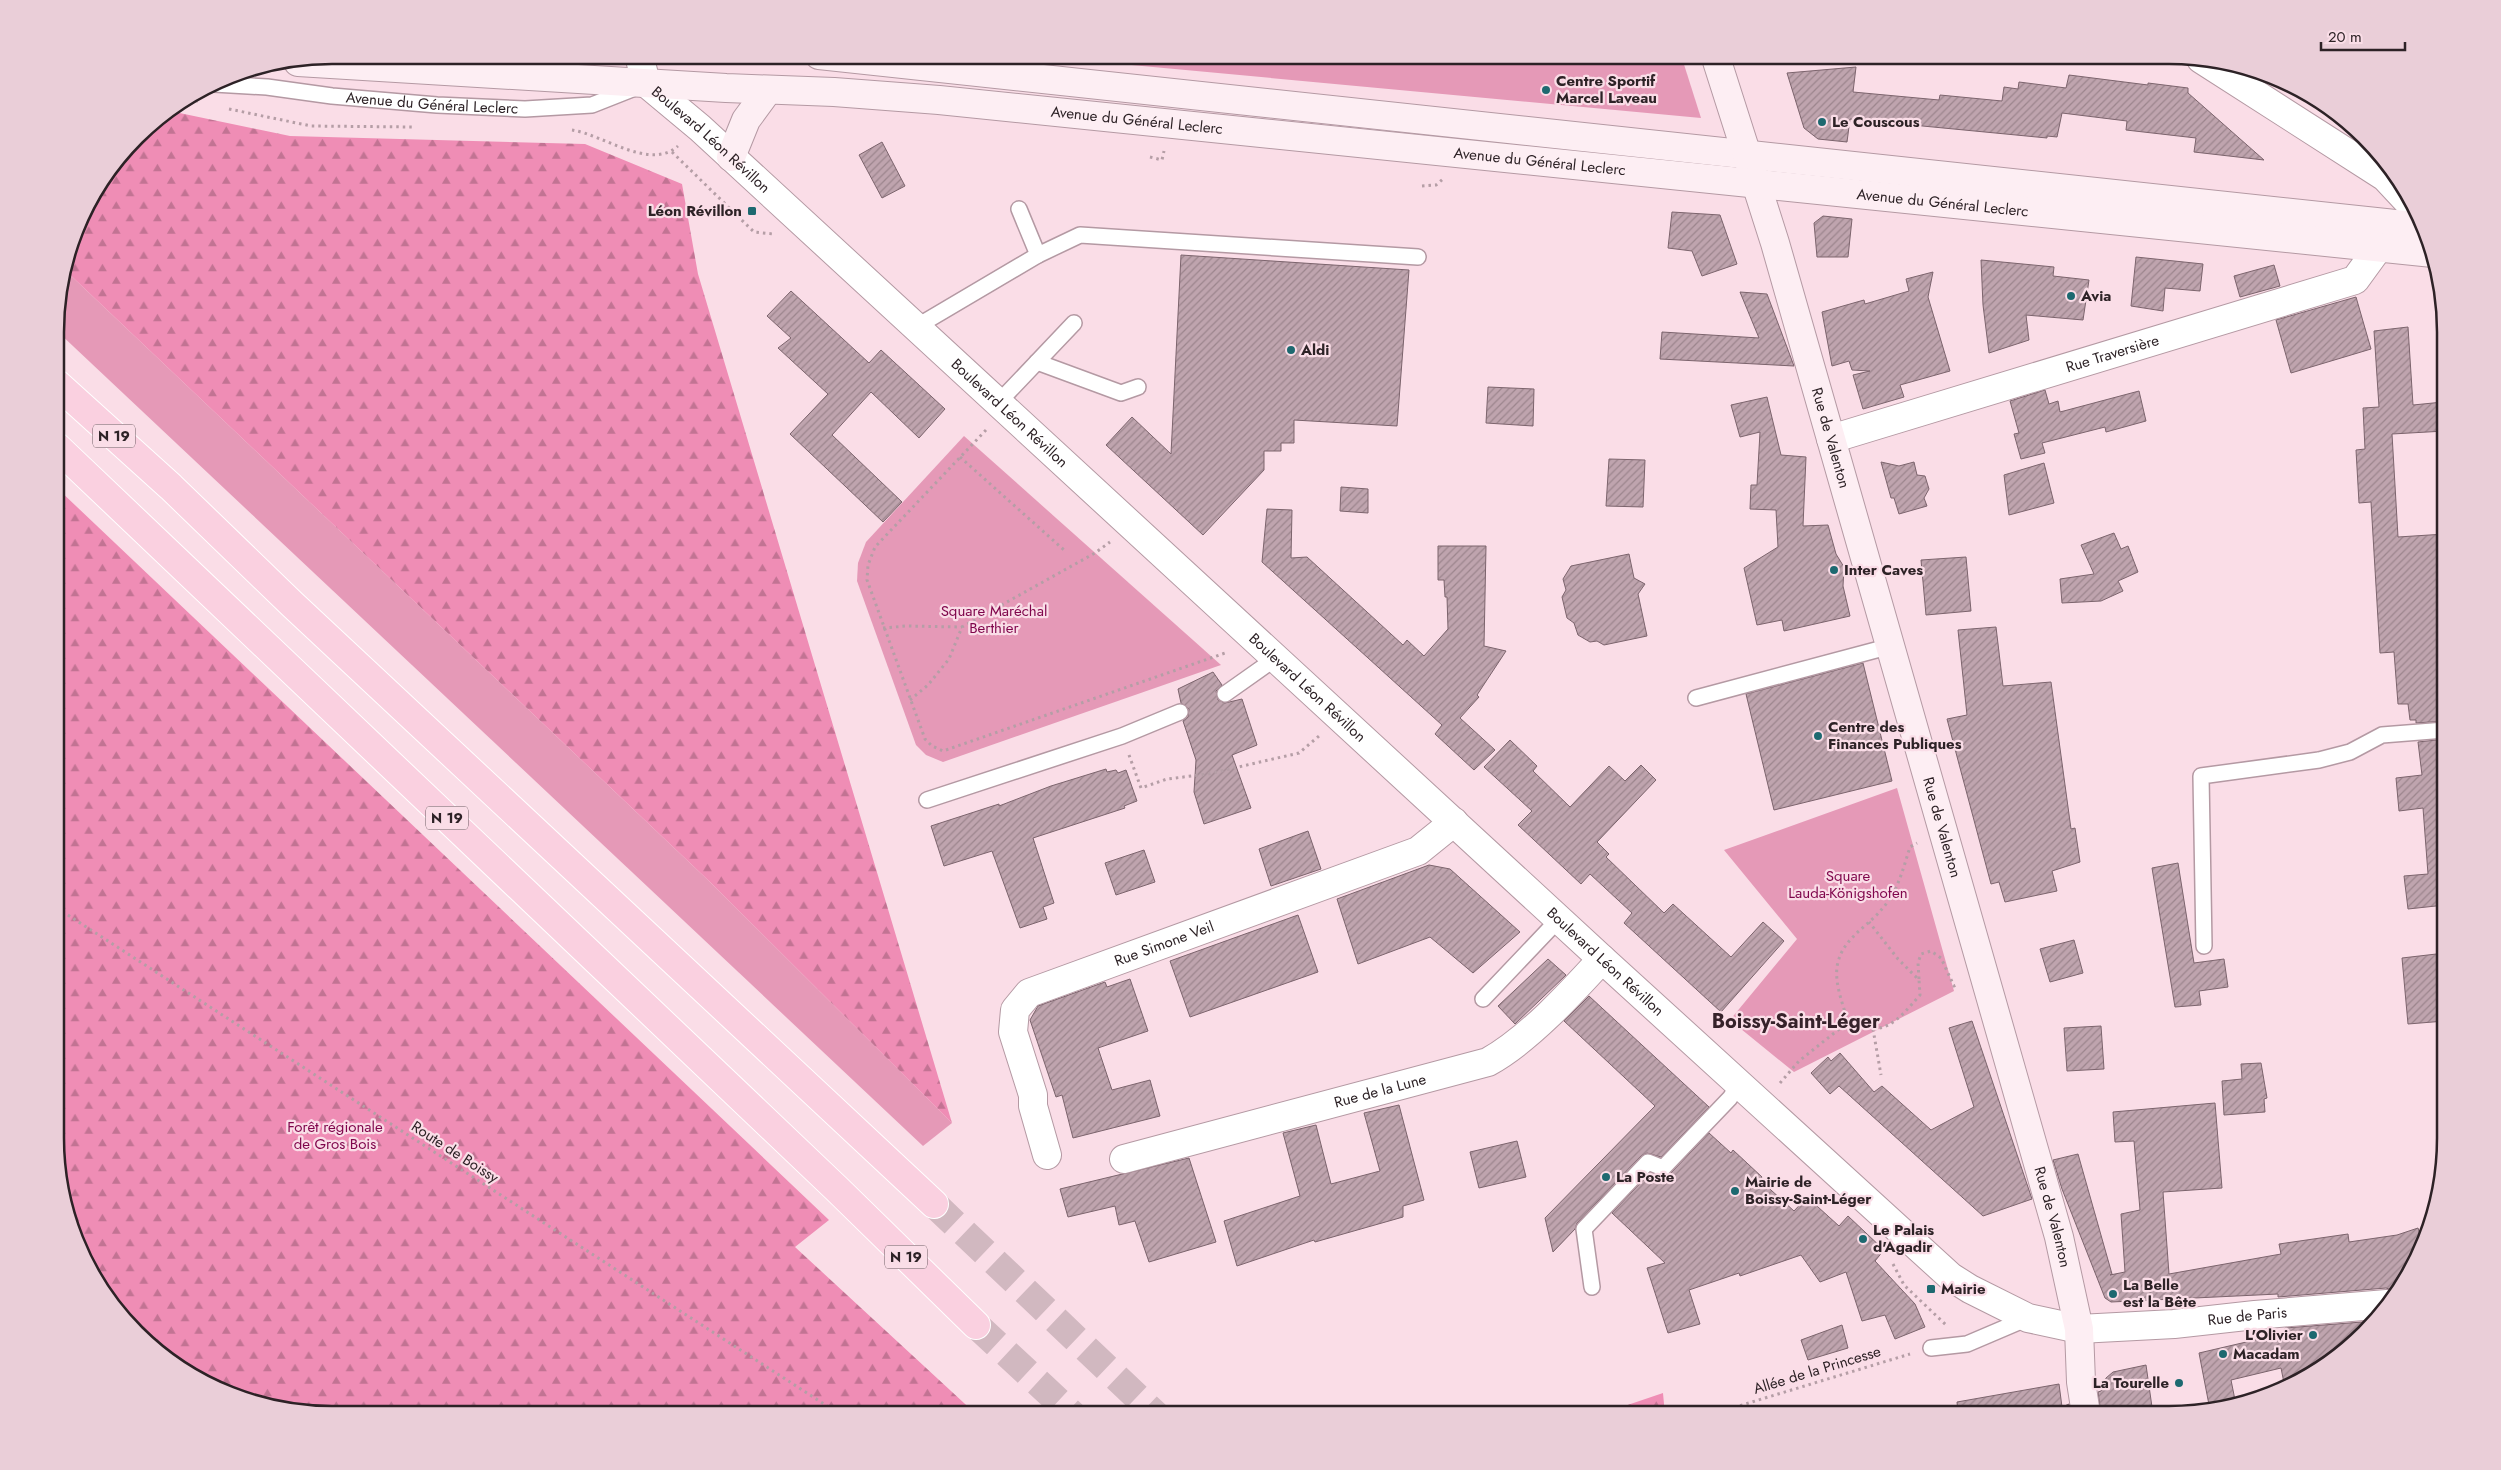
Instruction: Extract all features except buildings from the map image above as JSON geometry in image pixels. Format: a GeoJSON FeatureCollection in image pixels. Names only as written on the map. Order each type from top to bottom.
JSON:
{"type":"FeatureCollection","features":[{"type":"Feature","properties":{"kind":"highway","name":"N 19"},"geometry":{"type":"LineString","coordinates":[[64,390],[171,487],[292,604],[934,1204]]}},
{"type":"Feature","properties":{"kind":"highway","name":"N 19"},"geometry":{"type":"LineString","coordinates":[[64,454],[823,1176],[976,1325]]}},
{"type":"Feature","properties":{"kind":"main road"},"geometry":{"type":"LineString","coordinates":[[331,64],[646,83]]}},
{"type":"Feature","properties":{"kind":"main road","name":"Avenue du Général Leclerc"},"geometry":{"type":"LineString","coordinates":[[909,64],[2416,226]]}},
{"type":"Feature","properties":{"kind":"main road","name":"Rue de Valenton"},"geometry":{"type":"LineString","coordinates":[[1718,64],[1748,155],[1831,439],[2059,1237],[2079,1328],[2081,1382],[2085,1406]]}},
{"type":"Feature","properties":{"kind":"main road","name":"Avenue du Général Leclerc"},"geometry":{"type":"LineString","coordinates":[[646,83],[939,100],[1755,182],[2425,252]]}},
{"type":"Feature","properties":{"kind":"main road"},"geometry":{"type":"LineString","coordinates":[[731,157],[746,120],[768,90]]}},
{"type":"Feature","properties":{"kind":"street"},"geometry":{"type":"LineString","coordinates":[[641,64],[646,83]]}},
{"type":"Feature","properties":{"kind":"street"},"geometry":{"type":"LineString","coordinates":[[2215,68],[2378,172],[2396,190]]}},
{"type":"Feature","properties":{"kind":"street","name":"Boulevard Léon Révillon"},"geometry":{"type":"LineString","coordinates":[[646,83],[731,157],[1602,959],[1951,1277],[1970,1289],[2028,1318]]}},
{"type":"Feature","properties":{"kind":"street","name":"Rue Traversière"},"geometry":{"type":"LineString","coordinates":[[1831,439],[2355,280],[2379,247]]}},
{"type":"Feature","properties":{"kind":"street","name":"Rue Simone Veil"},"geometry":{"type":"LineString","coordinates":[[1047,1155],[1033,1106],[1033,1095],[1013,1032],[1014,1010],[1029,992],[1418,851],[1454,822]]}},
{"type":"Feature","properties":{"kind":"street","name":"Rue de la Lune"},"geometry":{"type":"LineString","coordinates":[[1124,1159],[1488,1062],[1505,1052],[1526,1035],[1602,959]]}},
{"type":"Feature","properties":{"kind":"street","name":"Rue de Paris"},"geometry":{"type":"LineString","coordinates":[[2028,1318],[2079,1328],[2174,1324],[2254,1314],[2379,1305]]}},
{"type":"Feature","properties":{"kind":"lane","name":"Avenue du Général Leclerc"},"geometry":{"type":"LineString","coordinates":[[227,85],[268,87],[332,96],[427,104],[526,108],[592,105],[646,83]]}},
{"type":"Feature","properties":{"kind":"lane"},"geometry":{"type":"LineString","coordinates":[[1019,209],[1038,255]]}},
{"type":"Feature","properties":{"kind":"lane"},"geometry":{"type":"LineString","coordinates":[[916,327],[1038,255],[1080,235],[1418,257]]}},
{"type":"Feature","properties":{"kind":"lane"},"geometry":{"type":"LineString","coordinates":[[1002,406],[1037,362],[1074,323]]}},
{"type":"Feature","properties":{"kind":"lane"},"geometry":{"type":"LineString","coordinates":[[1037,362],[1121,393],[1138,386]]}},
{"type":"Feature","properties":{"kind":"lane"},"geometry":{"type":"LineString","coordinates":[[1696,698],[1891,646]]}},
{"type":"Feature","properties":{"kind":"lane"},"geometry":{"type":"LineString","coordinates":[[1226,694],[1267,649]]}},
{"type":"Feature","properties":{"kind":"lane"},"geometry":{"type":"LineString","coordinates":[[927,800],[1122,736],[1180,712]]}},
{"type":"Feature","properties":{"kind":"lane"},"geometry":{"type":"LineString","coordinates":[[2204,946],[2201,776],[2320,760],[2350,752],[2382,735],[2437,731]]}},
{"type":"Feature","properties":{"kind":"lane"},"geometry":{"type":"LineString","coordinates":[[1483,998],[1559,919]]}},
{"type":"Feature","properties":{"kind":"lane"},"geometry":{"type":"LineString","coordinates":[[1592,1287],[1584,1229],[1648,1162],[1663,1168],[1730,1098],[1739,1084]]}},
{"type":"Feature","properties":{"kind":"lane"},"geometry":{"type":"LineString","coordinates":[[1931,1348],[1966,1344],[2028,1318]]}},
{"type":"Feature","properties":{"kind":"path"},"geometry":{"type":"LineString","coordinates":[[1002,406],[960,457],[875,547],[868,565],[867,580],[925,740],[943,751],[1267,649]]}},
{"type":"Feature","properties":{"kind":"path"},"geometry":{"type":"LineString","coordinates":[[960,457],[1064,550]]}},
{"type":"Feature","properties":{"kind":"path"},"geometry":{"type":"LineString","coordinates":[[883,628],[962,626],[1095,553],[1118,535],[1129,523]]}},
{"type":"Feature","properties":{"kind":"path"},"geometry":{"type":"LineString","coordinates":[[910,700],[928,685],[950,659],[962,626]]}},
{"type":"Feature","properties":{"kind":"path"},"geometry":{"type":"LineString","coordinates":[[1122,736],[1141,788],[1167,778],[1208,774],[1299,753],[1340,716]]}},
{"type":"Feature","properties":{"kind":"path"},"geometry":{"type":"LineString","coordinates":[[1910,847],[1900,881],[1882,909],[1848,941],[1838,962],[1837,977],[1848,1022],[1859,1028],[1880,1030],[1896,1021],[1920,995],[1918,963],[1921,954],[1931,951],[1941,958],[1954,986],[1965,980]]}},
{"type":"Feature","properties":{"kind":"path","name":"Route de Boissy"},"geometry":{"type":"LineString","coordinates":[[64,913],[827,1406]]}},
{"type":"Feature","properties":{"kind":"path"},"geometry":{"type":"LineString","coordinates":[[1869,922],[1898,959],[1919,980]]}},
{"type":"Feature","properties":{"kind":"path"},"geometry":{"type":"LineString","coordinates":[[1761,1104],[1799,1061],[1848,1022]]}},
{"type":"Feature","properties":{"kind":"path"},"geometry":{"type":"LineString","coordinates":[[1873,1029],[1881,1075]]}},
{"type":"Feature","properties":{"kind":"path","name":"Allée de la Princesse"},"geometry":{"type":"LineString","coordinates":[[1740,1406],[1931,1348]]}},
{"type":"Feature","properties":{"kind":"green space","name":"Centre Sportif Marcel Laveau"},"geometry":{"type":"Polygon","coordinates":[[[1120,64],[1684,64],[1701,118],[1120,64]]]}},
{"type":"Feature","properties":{"kind":"green space"},"geometry":{"type":"Polygon","coordinates":[[[178,113],[290,136],[585,144],[682,184],[698,274],[952,1123],[709,881],[70,275],[84,229],[109,183],[142,142],[178,113]]]}},
{"type":"Feature","properties":{"kind":"green space"},"geometry":{"type":"Polygon","coordinates":[[[70,275],[709,881],[952,1123],[923,1146],[64,338],[64,315],[70,275]]]}},
{"type":"Feature","properties":{"kind":"green space","name":"Square Maréchal Berthier"},"geometry":{"type":"Polygon","coordinates":[[[964,436],[1221,665],[943,762],[926,755],[916,745],[857,581],[858,563],[866,542],[964,436]]]}},
{"type":"Feature","properties":{"kind":"green space","name":"Forêt régionale de Gros Bois"},"geometry":{"type":"Polygon","coordinates":[[[64,495],[829,1220],[795,1247],[967,1406],[315,1406],[263,1397],[213,1379],[169,1351],[142,1328],[119,1301],[91,1257],[73,1207],[64,1155],[64,495]]]}},
{"type":"Feature","properties":{"kind":"green space","name":"Square Lauda-Königshofen"},"geometry":{"type":"Polygon","coordinates":[[[1897,788],[1954,991],[1794,1072],[1730,1020],[1797,939],[1724,850],[1897,788]]]}},
{"type":"Feature","properties":{"kind":"green space"},"geometry":{"type":"Polygon","coordinates":[[[1663,1393],[1664,1406],[1625,1406],[1663,1393]]]}},
{"type":"Feature","properties":{"kind":"tunnel"},"geometry":{"type":"LineString","coordinates":[[934,1204],[1147,1406]]}},
{"type":"Feature","properties":{"kind":"tunnel"},"geometry":{"type":"LineString","coordinates":[[976,1325],[1063,1406]]}},
{"type":"Feature","properties":{"kind":"place","name":"Centre Sportif Marcel Laveau"},"geometry":{"type":"Point","coordinates":[1546,90]}},
{"type":"Feature","properties":{"kind":"place","name":"Le Couscous"},"geometry":{"type":"Point","coordinates":[1822,122]}},
{"type":"Feature","properties":{"kind":"place","name":"Léon Révillon"},"geometry":{"type":"Point","coordinates":[752,211]}},
{"type":"Feature","properties":{"kind":"place","name":"Avia"},"geometry":{"type":"Point","coordinates":[2071,296]}},
{"type":"Feature","properties":{"kind":"place","name":"Aldi"},"geometry":{"type":"Point","coordinates":[1291,350]}},
{"type":"Feature","properties":{"kind":"place","name":"Inter Caves"},"geometry":{"type":"Point","coordinates":[1834,570]}},
{"type":"Feature","properties":{"kind":"place","name":"Centre des Finances Publiques"},"geometry":{"type":"Point","coordinates":[1818,736]}},
{"type":"Feature","properties":{"kind":"place","name":"La Poste"},"geometry":{"type":"Point","coordinates":[1606,1177]}},
{"type":"Feature","properties":{"kind":"place","name":"Mairie de Boissy-Saint-Léger"},"geometry":{"type":"Point","coordinates":[1735,1191]}},
{"type":"Feature","properties":{"kind":"place","name":"Le Palais d'Agadir"},"geometry":{"type":"Point","coordinates":[1863,1239]}},
{"type":"Feature","properties":{"kind":"place","name":"Mairie"},"geometry":{"type":"Point","coordinates":[1931,1289]}},
{"type":"Feature","properties":{"kind":"place","name":"La Belle est la Bête"},"geometry":{"type":"Point","coordinates":[2113,1294]}},
{"type":"Feature","properties":{"kind":"place","name":"L'Olivier"},"geometry":{"type":"Point","coordinates":[2313,1335]}},
{"type":"Feature","properties":{"kind":"place","name":"Macadam"},"geometry":{"type":"Point","coordinates":[2223,1354]}},
{"type":"Feature","properties":{"kind":"place","name":"La Tourelle"},"geometry":{"type":"Point","coordinates":[2179,1383]}},
{"type":"Feature","properties":{"kind":"district","name":"Boissy-Saint-Léger"},"geometry":{"type":"Point","coordinates":[1796,1021]}}]}
